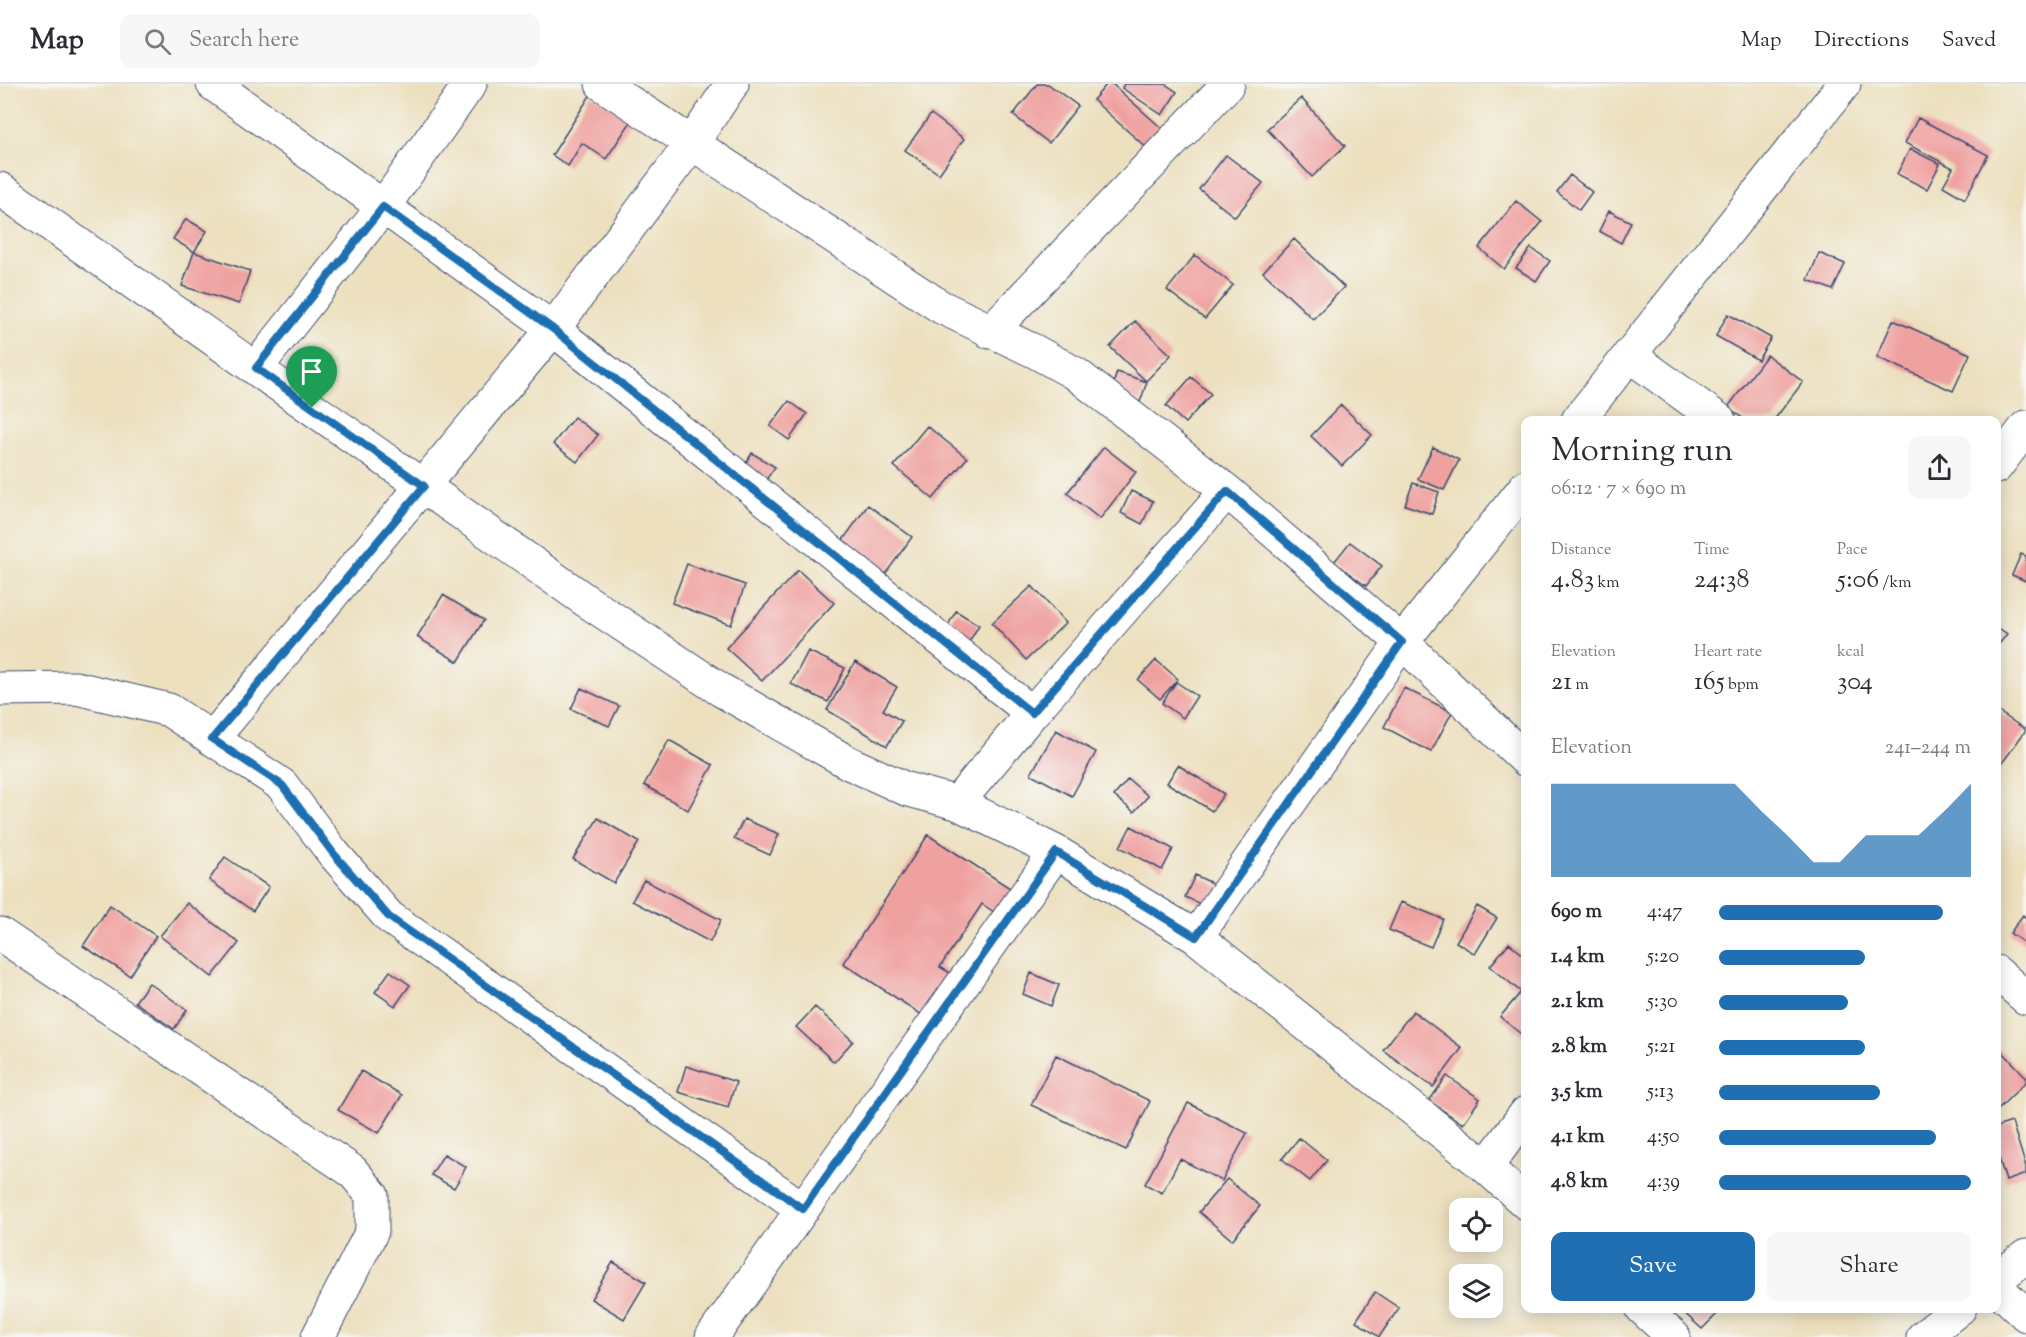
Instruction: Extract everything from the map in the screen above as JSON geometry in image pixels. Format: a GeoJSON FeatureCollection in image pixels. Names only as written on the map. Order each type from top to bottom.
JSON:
{"type":"FeatureCollection","features":[{"type":"Feature","properties":{"kind":"street"},"geometry":{"type":"LineString","coordinates":[[213,84],[553,329],[1032,713]]}},
{"type":"Feature","properties":{"kind":"street"},"geometry":{"type":"LineString","coordinates":[[256,368],[383,207],[470,84]]}},
{"type":"Feature","properties":{"kind":"street"},"geometry":{"type":"LineString","coordinates":[[602,84],[941,307],[1034,351],[1076,374],[1227,491],[1402,642],[1521,755]]}},
{"type":"Feature","properties":{"kind":"street"},"geometry":{"type":"LineString","coordinates":[[212,739],[553,329],[692,143],[732,84]]}},
{"type":"Feature","properties":{"kind":"street"},"geometry":{"type":"LineString","coordinates":[[990,332],[1228,84]]}},
{"type":"Feature","properties":{"kind":"street"},"geometry":{"type":"LineString","coordinates":[[1581,416],[1831,88]]}},
{"type":"Feature","properties":{"kind":"street"},"geometry":{"type":"LineString","coordinates":[[0,189],[585,600],[722,690],[849,763],[906,789],[957,803],[1056,852],[1196,937],[1486,1167],[1521,1198]]}},
{"type":"Feature","properties":{"kind":"street"},"geometry":{"type":"LineString","coordinates":[[1629,355],[1713,416]]}},
{"type":"Feature","properties":{"kind":"street"},"geometry":{"type":"LineString","coordinates":[[2001,460],[2026,427]]}},
{"type":"Feature","properties":{"kind":"street"},"geometry":{"type":"LineString","coordinates":[[957,803],[1032,713],[1227,491]]}},
{"type":"Feature","properties":{"kind":"street"},"geometry":{"type":"LineString","coordinates":[[1196,937],[1402,642],[1521,492]]}},
{"type":"Feature","properties":{"kind":"street"},"geometry":{"type":"LineString","coordinates":[[0,689],[76,688],[169,710],[282,785],[333,853],[389,917],[803,1209]]}},
{"type":"Feature","properties":{"kind":"street"},"geometry":{"type":"LineString","coordinates":[[712,1337],[1056,852]]}},
{"type":"Feature","properties":{"kind":"street"},"geometry":{"type":"LineString","coordinates":[[0,934],[352,1171],[372,1195],[372,1231],[321,1336]]}},
{"type":"Feature","properties":{"kind":"street"},"geometry":{"type":"LineString","coordinates":[[2001,976],[2026,998]]}},
{"type":"Feature","properties":{"kind":"street"},"geometry":{"type":"LineString","coordinates":[[1486,1167],[1521,1120]]}},
{"type":"Feature","properties":{"kind":"street"},"geometry":{"type":"LineString","coordinates":[[2001,1276],[2026,1256]]}},
{"type":"Feature","properties":{"kind":"street"},"geometry":{"type":"LineString","coordinates":[[2001,1292],[2026,1315]]}},
{"type":"Feature","properties":{"kind":"street"},"geometry":{"type":"LineString","coordinates":[[1648,1313],[1674,1337]]}},
{"type":"Feature","properties":{"kind":"street"},"geometry":{"type":"LineString","coordinates":[[1923,1337],[1954,1313]]}},
{"type":"Feature","properties":{"kind":"building"},"geometry":{"type":"Polygon","coordinates":[[[1037,84],[1048,84],[1078,106],[1049,143],[1013,115],[1037,84]]]}},
{"type":"Feature","properties":{"kind":"building"},"geometry":{"type":"Polygon","coordinates":[[[1107,84],[1112,84],[1166,132],[1149,150],[1093,100],[1107,84]]]}},
{"type":"Feature","properties":{"kind":"building"},"geometry":{"type":"Polygon","coordinates":[[[1124,84],[1165,84],[1177,92],[1162,115],[1122,88],[1124,84]]]}},
{"type":"Feature","properties":{"kind":"building"},"geometry":{"type":"Polygon","coordinates":[[[591,94],[632,120],[606,159],[582,143],[568,166],[552,155],[591,94]]]}},
{"type":"Feature","properties":{"kind":"building"},"geometry":{"type":"Polygon","coordinates":[[[1301,98],[1345,146],[1312,177],[1267,129],[1301,98]]]}},
{"type":"Feature","properties":{"kind":"building"},"geometry":{"type":"Polygon","coordinates":[[[931,114],[964,139],[939,174],[905,150],[931,114]]]}},
{"type":"Feature","properties":{"kind":"building"},"geometry":{"type":"Polygon","coordinates":[[[1918,118],[1988,155],[1965,199],[1943,186],[1953,168],[1905,143],[1918,118]]]}},
{"type":"Feature","properties":{"kind":"building"},"geometry":{"type":"Polygon","coordinates":[[[1910,149],[1940,164],[1927,189],[1897,174],[1910,149]]]}},
{"type":"Feature","properties":{"kind":"building"},"geometry":{"type":"Polygon","coordinates":[[[1226,155],[1263,183],[1235,217],[1199,189],[1226,155]]]}},
{"type":"Feature","properties":{"kind":"building"},"geometry":{"type":"Polygon","coordinates":[[[1570,175],[1592,192],[1579,210],[1557,192],[1570,175]]]}},
{"type":"Feature","properties":{"kind":"building"},"geometry":{"type":"Polygon","coordinates":[[[1516,201],[1542,222],[1504,269],[1479,248],[1516,201]]]}},
{"type":"Feature","properties":{"kind":"building"},"geometry":{"type":"Polygon","coordinates":[[[1609,211],[1631,222],[1621,243],[1599,231],[1609,211]]]}},
{"type":"Feature","properties":{"kind":"building"},"geometry":{"type":"Polygon","coordinates":[[[186,219],[207,231],[194,252],[173,239],[186,219]]]}},
{"type":"Feature","properties":{"kind":"building"},"geometry":{"type":"Polygon","coordinates":[[[1294,239],[1344,287],[1313,319],[1263,272],[1294,239]]]}},
{"type":"Feature","properties":{"kind":"building"},"geometry":{"type":"Polygon","coordinates":[[[1531,248],[1550,261],[1536,281],[1516,268],[1531,248]]]}},
{"type":"Feature","properties":{"kind":"building"},"geometry":{"type":"Polygon","coordinates":[[[194,252],[250,271],[239,304],[182,286],[194,252]]]}},
{"type":"Feature","properties":{"kind":"building"},"geometry":{"type":"Polygon","coordinates":[[[1819,253],[1845,264],[1833,290],[1808,280],[1819,253]]]}},
{"type":"Feature","properties":{"kind":"building"},"geometry":{"type":"Polygon","coordinates":[[[1195,255],[1233,285],[1205,319],[1167,290],[1195,255]]]}},
{"type":"Feature","properties":{"kind":"building"},"geometry":{"type":"Polygon","coordinates":[[[1728,314],[1771,338],[1758,360],[1716,336],[1728,314]]]}},
{"type":"Feature","properties":{"kind":"building"},"geometry":{"type":"Polygon","coordinates":[[[1893,320],[1970,354],[1953,391],[1877,357],[1893,320]]]}},
{"type":"Feature","properties":{"kind":"building"},"geometry":{"type":"Polygon","coordinates":[[[1135,321],[1171,355],[1146,381],[1110,347],[1135,321]]]}},
{"type":"Feature","properties":{"kind":"building"},"geometry":{"type":"Polygon","coordinates":[[[1767,355],[1803,382],[1777,416],[1740,416],[1728,407],[1767,355]]]}},
{"type":"Feature","properties":{"kind":"building"},"geometry":{"type":"Polygon","coordinates":[[[1117,372],[1147,382],[1140,402],[1111,391],[1117,372]]]}},
{"type":"Feature","properties":{"kind":"building"},"geometry":{"type":"Polygon","coordinates":[[[1191,377],[1211,394],[1185,423],[1166,406],[1191,377]]]}},
{"type":"Feature","properties":{"kind":"building"},"geometry":{"type":"Polygon","coordinates":[[[789,401],[807,414],[789,440],[770,426],[789,401]]]}},
{"type":"Feature","properties":{"kind":"building"},"geometry":{"type":"Polygon","coordinates":[[[1341,405],[1372,435],[1342,466],[1311,436],[1341,405]]]}},
{"type":"Feature","properties":{"kind":"building"},"geometry":{"type":"Polygon","coordinates":[[[574,417],[598,435],[577,462],[553,444],[574,417]]]}},
{"type":"Feature","properties":{"kind":"building"},"geometry":{"type":"Polygon","coordinates":[[[927,426],[967,458],[933,499],[894,466],[927,426]]]}},
{"type":"Feature","properties":{"kind":"building"},"geometry":{"type":"Polygon","coordinates":[[[1104,447],[1136,472],[1100,519],[1067,493],[1104,447]]]}},
{"type":"Feature","properties":{"kind":"building"},"geometry":{"type":"Polygon","coordinates":[[[1433,447],[1459,460],[1444,490],[1418,479],[1433,447]]]}},
{"type":"Feature","properties":{"kind":"building"},"geometry":{"type":"Polygon","coordinates":[[[752,453],[775,467],[761,487],[740,473],[752,453]]]}},
{"type":"Feature","properties":{"kind":"building"},"geometry":{"type":"Polygon","coordinates":[[[1413,483],[1439,492],[1432,514],[1405,505],[1413,483]]]}},
{"type":"Feature","properties":{"kind":"building"},"geometry":{"type":"Polygon","coordinates":[[[1131,491],[1153,501],[1142,524],[1121,513],[1131,491]]]}},
{"type":"Feature","properties":{"kind":"building"},"geometry":{"type":"Polygon","coordinates":[[[868,505],[912,537],[884,576],[840,544],[868,505]]]}},
{"type":"Feature","properties":{"kind":"building"},"geometry":{"type":"Polygon","coordinates":[[[1350,542],[1382,566],[1366,586],[1334,562],[1350,542]]]}},
{"type":"Feature","properties":{"kind":"building"},"geometry":{"type":"Polygon","coordinates":[[[2021,554],[2026,556],[2026,581],[2012,575],[2021,554]]]}},
{"type":"Feature","properties":{"kind":"building"},"geometry":{"type":"Polygon","coordinates":[[[687,564],[745,585],[731,625],[672,603],[687,564]]]}},
{"type":"Feature","properties":{"kind":"building"},"geometry":{"type":"Polygon","coordinates":[[[798,570],[834,603],[762,681],[726,648],[798,570]]]}},
{"type":"Feature","properties":{"kind":"building"},"geometry":{"type":"Polygon","coordinates":[[[1032,586],[1066,623],[1026,660],[992,623],[1032,586]]]}},
{"type":"Feature","properties":{"kind":"building"},"geometry":{"type":"Polygon","coordinates":[[[443,595],[484,620],[458,662],[417,637],[443,595]]]}},
{"type":"Feature","properties":{"kind":"building"},"geometry":{"type":"Polygon","coordinates":[[[956,611],[979,625],[965,649],[942,636],[956,611]]]}},
{"type":"Feature","properties":{"kind":"building"},"geometry":{"type":"Polygon","coordinates":[[[2001,630],[2007,634],[2001,642],[2001,630]]]}},
{"type":"Feature","properties":{"kind":"building"},"geometry":{"type":"Polygon","coordinates":[[[808,651],[845,668],[828,702],[791,684],[808,651]]]}},
{"type":"Feature","properties":{"kind":"building"},"geometry":{"type":"Polygon","coordinates":[[[1156,660],[1178,679],[1160,699],[1138,680],[1156,660]]]}},
{"type":"Feature","properties":{"kind":"building"},"geometry":{"type":"Polygon","coordinates":[[[855,662],[897,687],[883,710],[902,721],[887,746],[827,710],[855,662]]]}},
{"type":"Feature","properties":{"kind":"building"},"geometry":{"type":"Polygon","coordinates":[[[1176,682],[1197,696],[1183,718],[1162,703],[1176,682]]]}},
{"type":"Feature","properties":{"kind":"building"},"geometry":{"type":"Polygon","coordinates":[[[581,688],[619,706],[609,726],[571,709],[581,688]]]}},
{"type":"Feature","properties":{"kind":"building"},"geometry":{"type":"Polygon","coordinates":[[[1404,688],[1452,712],[1431,752],[1384,727],[1404,688]]]}},
{"type":"Feature","properties":{"kind":"building"},"geometry":{"type":"Polygon","coordinates":[[[2001,713],[2026,730],[2001,765],[2001,713]]]}},
{"type":"Feature","properties":{"kind":"building"},"geometry":{"type":"Polygon","coordinates":[[[1056,730],[1096,752],[1072,796],[1031,774],[1056,730]]]}},
{"type":"Feature","properties":{"kind":"building"},"geometry":{"type":"Polygon","coordinates":[[[669,740],[713,765],[688,810],[644,785],[669,740]]]}},
{"type":"Feature","properties":{"kind":"building"},"geometry":{"type":"Polygon","coordinates":[[[1178,765],[1224,794],[1212,811],[1167,783],[1178,765]]]}},
{"type":"Feature","properties":{"kind":"building"},"geometry":{"type":"Polygon","coordinates":[[[1128,779],[1148,796],[1134,812],[1114,796],[1128,779]]]}},
{"type":"Feature","properties":{"kind":"building"},"geometry":{"type":"Polygon","coordinates":[[[598,818],[639,842],[614,883],[573,859],[598,818]]]}},
{"type":"Feature","properties":{"kind":"building"},"geometry":{"type":"Polygon","coordinates":[[[744,819],[779,834],[770,855],[734,839],[744,819]]]}},
{"type":"Feature","properties":{"kind":"building"},"geometry":{"type":"Polygon","coordinates":[[[1131,826],[1173,849],[1162,870],[1120,847],[1131,826]]]}},
{"type":"Feature","properties":{"kind":"building"},"geometry":{"type":"Polygon","coordinates":[[[928,835],[1016,892],[1000,916],[982,904],[940,967],[950,973],[922,1015],[843,963],[928,835]]]}},
{"type":"Feature","properties":{"kind":"building"},"geometry":{"type":"Polygon","coordinates":[[[225,857],[269,887],[253,911],[209,880],[225,857]]]}},
{"type":"Feature","properties":{"kind":"building"},"geometry":{"type":"Polygon","coordinates":[[[1195,875],[1224,889],[1213,910],[1185,897],[1195,875]]]}},
{"type":"Feature","properties":{"kind":"building"},"geometry":{"type":"Polygon","coordinates":[[[644,880],[721,920],[710,942],[632,901],[644,880]]]}},
{"type":"Feature","properties":{"kind":"building"},"geometry":{"type":"Polygon","coordinates":[[[1401,902],[1443,919],[1431,947],[1389,930],[1401,902]]]}},
{"type":"Feature","properties":{"kind":"building"},"geometry":{"type":"Polygon","coordinates":[[[187,903],[239,943],[212,977],[160,936],[187,903]]]}},
{"type":"Feature","properties":{"kind":"building"},"geometry":{"type":"Polygon","coordinates":[[[110,905],[156,936],[130,976],[83,946],[110,905]]]}},
{"type":"Feature","properties":{"kind":"building"},"geometry":{"type":"Polygon","coordinates":[[[1477,906],[1497,918],[1475,954],[1456,942],[1477,906]]]}},
{"type":"Feature","properties":{"kind":"building"},"geometry":{"type":"Polygon","coordinates":[[[2023,915],[2026,918],[2026,944],[2010,933],[2023,915]]]}},
{"type":"Feature","properties":{"kind":"building"},"geometry":{"type":"Polygon","coordinates":[[[1509,943],[1521,953],[1521,992],[1490,966],[1509,943]]]}},
{"type":"Feature","properties":{"kind":"building"},"geometry":{"type":"Polygon","coordinates":[[[390,971],[410,985],[395,1006],[375,992],[390,971]]]}},
{"type":"Feature","properties":{"kind":"building"},"geometry":{"type":"Polygon","coordinates":[[[1031,973],[1059,985],[1051,1006],[1023,994],[1031,973]]]}},
{"type":"Feature","properties":{"kind":"building"},"geometry":{"type":"Polygon","coordinates":[[[149,983],[187,1010],[174,1029],[135,1002],[149,983]]]}},
{"type":"Feature","properties":{"kind":"building"},"geometry":{"type":"Polygon","coordinates":[[[1521,992],[1521,1034],[1500,1017],[1521,992]]]}},
{"type":"Feature","properties":{"kind":"building"},"geometry":{"type":"Polygon","coordinates":[[[815,1007],[853,1041],[834,1062],[796,1027],[815,1007]]]}},
{"type":"Feature","properties":{"kind":"building"},"geometry":{"type":"Polygon","coordinates":[[[1413,1011],[1462,1048],[1433,1087],[1383,1050],[1413,1011]]]}},
{"type":"Feature","properties":{"kind":"building"},"geometry":{"type":"Polygon","coordinates":[[[2001,1050],[2026,1077],[2026,1082],[2001,1106],[2001,1050]]]}},
{"type":"Feature","properties":{"kind":"building"},"geometry":{"type":"Polygon","coordinates":[[[1056,1055],[1150,1101],[1126,1150],[1031,1105],[1056,1055]]]}},
{"type":"Feature","properties":{"kind":"building"},"geometry":{"type":"Polygon","coordinates":[[[686,1066],[736,1082],[728,1107],[678,1092],[686,1066]]]}},
{"type":"Feature","properties":{"kind":"building"},"geometry":{"type":"Polygon","coordinates":[[[361,1071],[402,1095],[379,1133],[338,1110],[361,1071]]]}},
{"type":"Feature","properties":{"kind":"building"},"geometry":{"type":"Polygon","coordinates":[[[1447,1076],[1480,1099],[1463,1124],[1429,1101],[1447,1076]]]}},
{"type":"Feature","properties":{"kind":"building"},"geometry":{"type":"Polygon","coordinates":[[[1188,1103],[1247,1133],[1222,1181],[1180,1159],[1162,1193],[1145,1184],[1188,1103]]]}},
{"type":"Feature","properties":{"kind":"building"},"geometry":{"type":"Polygon","coordinates":[[[2012,1122],[2026,1167],[2026,1174],[2006,1181],[2001,1165],[2001,1125],[2012,1122]]]}},
{"type":"Feature","properties":{"kind":"building"},"geometry":{"type":"Polygon","coordinates":[[[1299,1138],[1327,1160],[1310,1181],[1282,1159],[1299,1138]]]}},
{"type":"Feature","properties":{"kind":"building"},"geometry":{"type":"Polygon","coordinates":[[[444,1154],[466,1167],[454,1188],[431,1175],[444,1154]]]}},
{"type":"Feature","properties":{"kind":"building"},"geometry":{"type":"Polygon","coordinates":[[[1227,1179],[1260,1206],[1232,1240],[1199,1212],[1227,1179]]]}},
{"type":"Feature","properties":{"kind":"building"},"geometry":{"type":"Polygon","coordinates":[[[613,1262],[646,1282],[624,1319],[591,1299],[613,1262]]]}},
{"type":"Feature","properties":{"kind":"building"},"geometry":{"type":"Polygon","coordinates":[[[1375,1292],[1399,1308],[1379,1337],[1356,1321],[1375,1292]]]}},
{"type":"Feature","properties":{"kind":"building"},"geometry":{"type":"Polygon","coordinates":[[[1684,1313],[1718,1313],[1702,1329],[1684,1313]]]}},
{"type":"Feature","properties":{"kind":"route"},"geometry":{"type":"LineString","coordinates":[[383,207],[553,329],[1032,713],[1227,491],[1402,642],[1196,937],[1056,852],[803,1209],[389,917],[333,853],[282,785],[212,739],[424,486],[312,408],[256,368],[383,207]]}}]}
